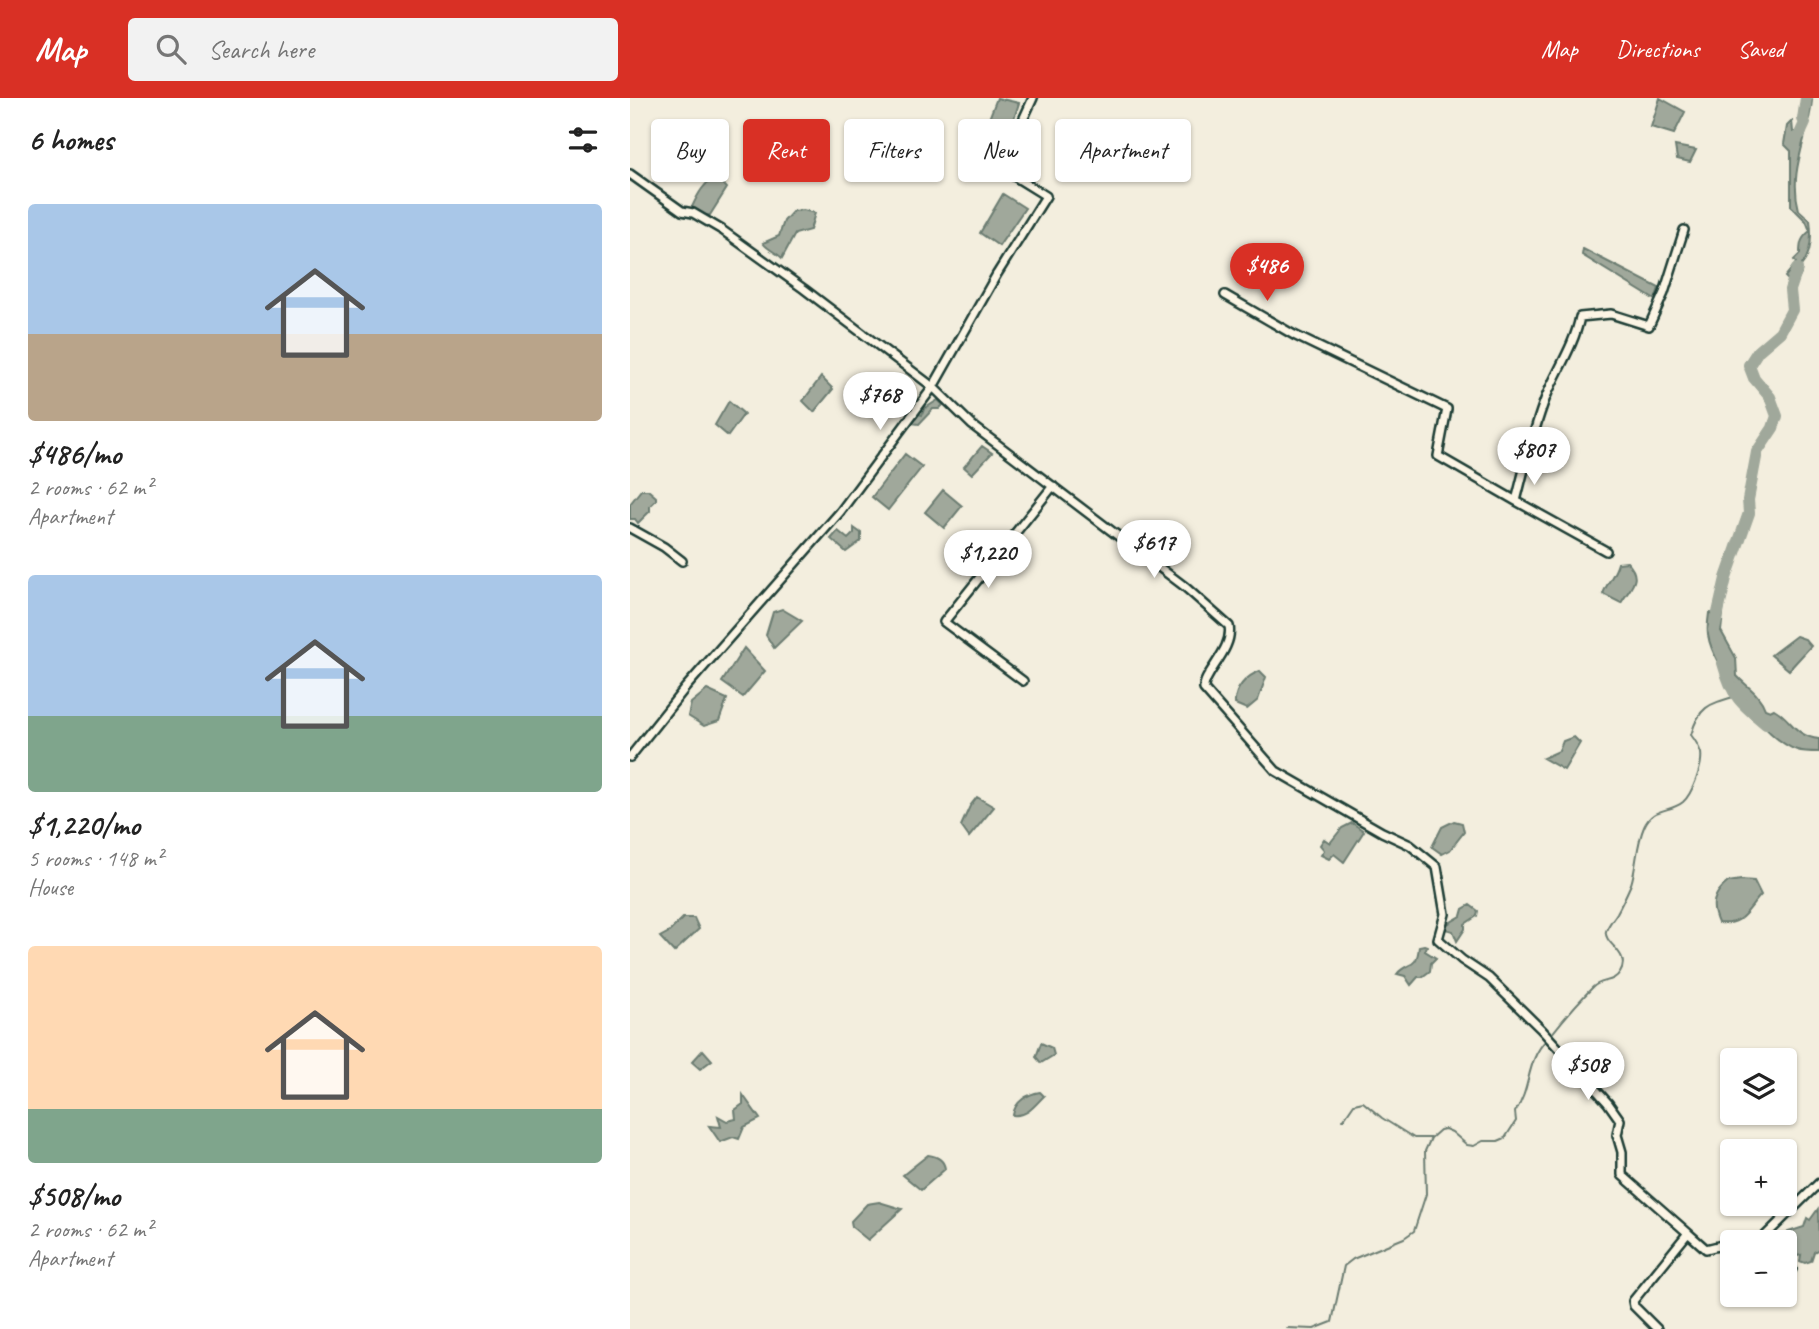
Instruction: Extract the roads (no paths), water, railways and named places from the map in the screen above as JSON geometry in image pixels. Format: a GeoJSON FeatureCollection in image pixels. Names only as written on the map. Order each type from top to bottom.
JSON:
{"type":"FeatureCollection","features":[{"type":"Feature","properties":{"kind":"street"},"geometry":{"type":"LineString","coordinates":[[630,757],[687,687],[840,512],[933,387],[997,274],[1046,196],[1001,169],[1033,98]]}},
{"type":"Feature","properties":{"kind":"street"},"geometry":{"type":"LineString","coordinates":[[630,174],[682,211],[708,221],[740,242],[933,387],[972,425],[1184,586],[1228,626],[1230,633],[1220,661],[1202,685],[1276,771],[1382,832],[1410,845],[1437,867],[1445,914],[1438,939],[1462,960],[1489,978],[1608,1103],[1620,1120],[1617,1135],[1622,1152],[1622,1175],[1706,1248],[1714,1249],[1720,1246]]}},
{"type":"Feature","properties":{"kind":"street"},"geometry":{"type":"LineString","coordinates":[[1516,501],[1535,427],[1577,332],[1580,317],[1611,314],[1649,326],[1664,293],[1685,230]]}},
{"type":"Feature","properties":{"kind":"street"},"geometry":{"type":"LineString","coordinates":[[1225,295],[1294,335],[1447,409],[1438,456],[1606,551]]}},
{"type":"Feature","properties":{"kind":"street"},"geometry":{"type":"LineString","coordinates":[[1023,681],[944,622],[1054,486]]}},
{"type":"Feature","properties":{"kind":"street"},"geometry":{"type":"LineString","coordinates":[[630,528],[664,547],[682,561]]}},
{"type":"Feature","properties":{"kind":"street"},"geometry":{"type":"LineString","coordinates":[[1774,1230],[1819,1183]]}},
{"type":"Feature","properties":{"kind":"street"},"geometry":{"type":"LineString","coordinates":[[1657,1329],[1634,1306],[1633,1301],[1688,1233]]}},
{"type":"Feature","properties":{"kind":"waterway"},"geometry":{"type":"LineString","coordinates":[[1800,134],[1805,123],[1803,119],[1806,98]]}},
{"type":"Feature","properties":{"kind":"waterway"},"geometry":{"type":"LineString","coordinates":[[1714,630],[1726,578],[1749,513],[1748,500],[1757,452],[1773,428],[1777,416],[1770,397],[1754,378],[1749,365],[1758,351],[1780,332],[1792,310],[1790,290],[1797,269]]}},
{"type":"Feature","properties":{"kind":"waterway"},"geometry":{"type":"LineString","coordinates":[[1723,663],[1738,698],[1766,724]]}},
{"type":"Feature","properties":{"kind":"waterway"},"geometry":{"type":"LineString","coordinates":[[1551,1035],[1593,987],[1614,978],[1620,972],[1622,959],[1606,936],[1606,931],[1631,884],[1644,827],[1652,816],[1683,802],[1693,786],[1699,772],[1701,753],[1691,735],[1702,712],[1712,704],[1737,696]]}},
{"type":"Feature","properties":{"kind":"waterway"},"geometry":{"type":"LineString","coordinates":[[1287,1328],[1314,1329],[1332,1322],[1344,1266],[1353,1259],[1404,1238],[1414,1231],[1426,1194],[1425,1151],[1431,1138],[1440,1130],[1452,1132],[1467,1145],[1474,1146],[1483,1141],[1505,1138],[1516,1121],[1515,1112],[1524,1094],[1535,1057],[1547,1039]]}},
{"type":"Feature","properties":{"kind":"waterway"},"geometry":{"type":"LineString","coordinates":[[1343,1120],[1354,1104],[1363,1102],[1382,1118],[1414,1138],[1430,1138]]}}]}
